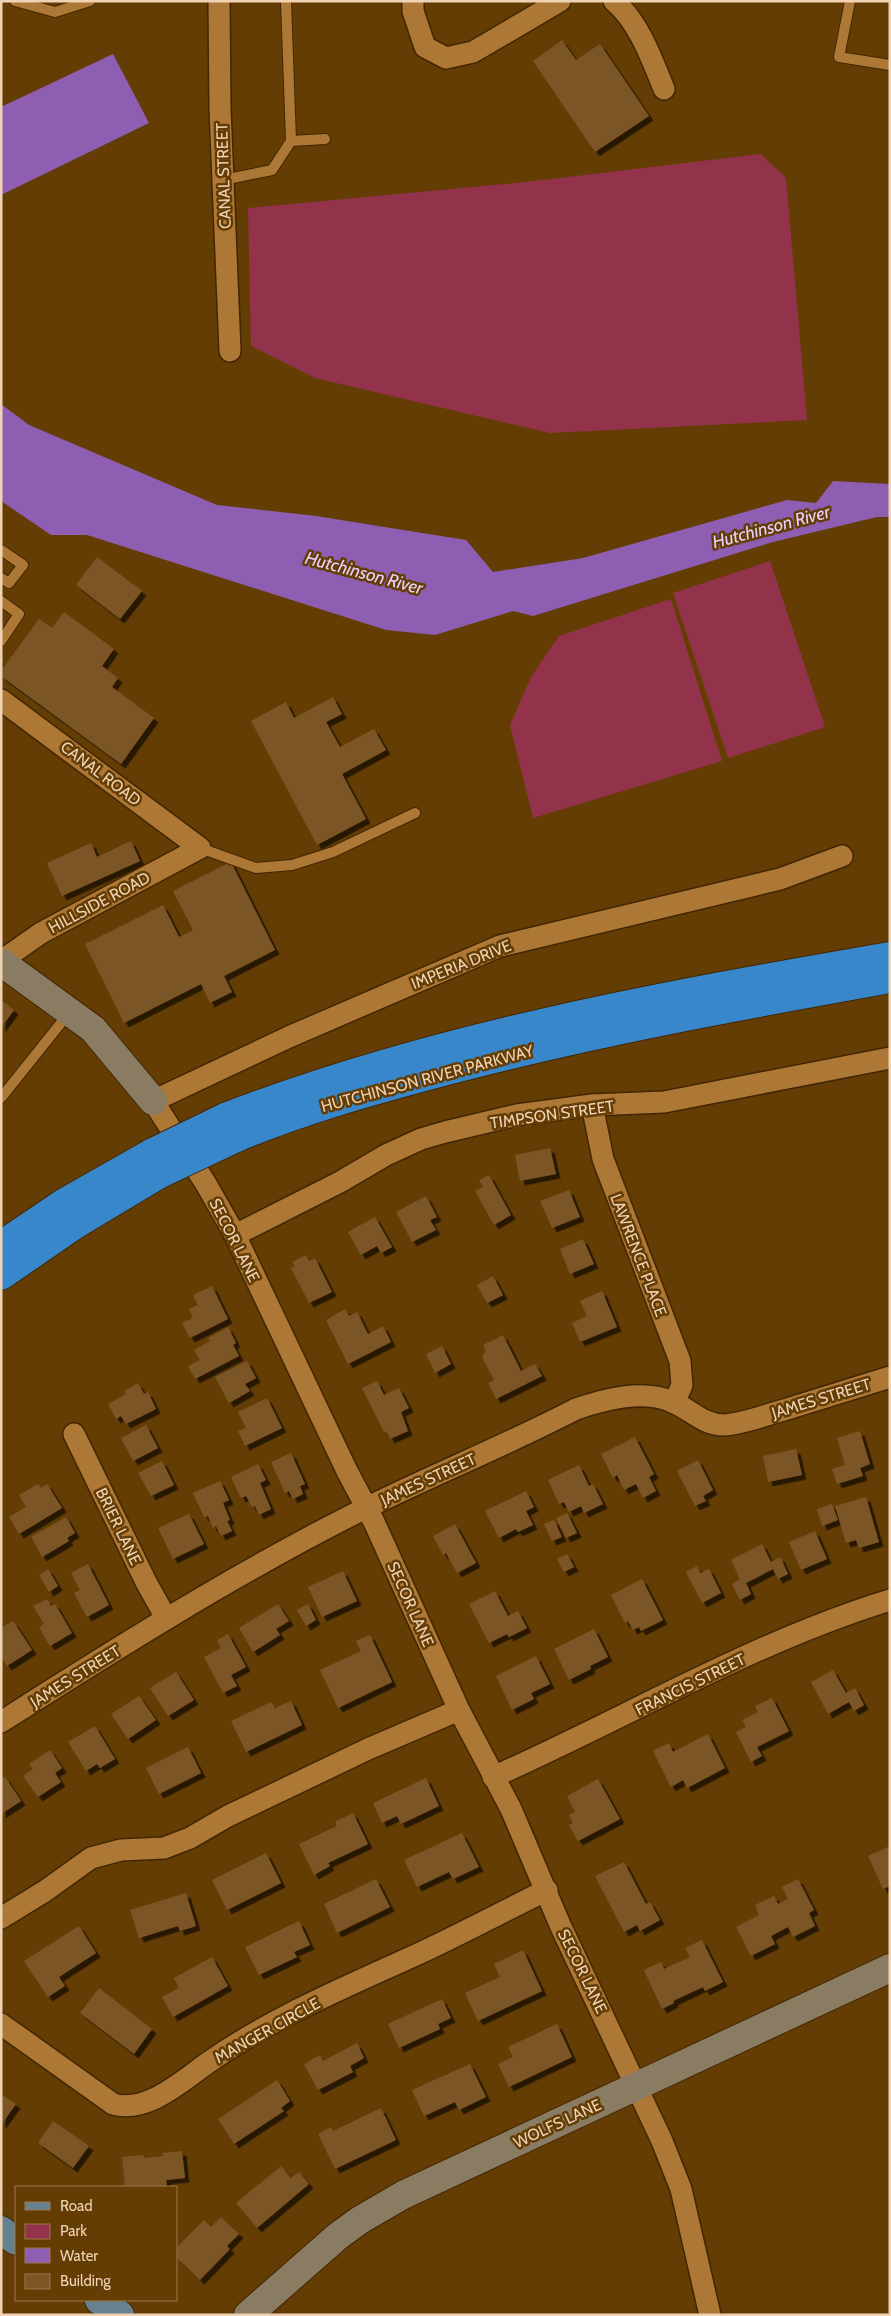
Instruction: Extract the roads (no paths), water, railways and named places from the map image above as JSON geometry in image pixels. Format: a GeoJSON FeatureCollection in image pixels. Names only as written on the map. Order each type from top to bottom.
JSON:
{"type":"FeatureCollection","features":[{"type":"Feature","properties":{"kind":"highway","name":"HUTCHINSON RIVER PARKWAY"},"geometry":{"type":"LineString","coordinates":[[1,1245],[63,1203],[156,1163],[336,1078],[523,1028],[713,987],[890,956]]}},
{"type":"Feature","properties":{"kind":"highway","name":"HUTCHINSON RIVER PARKWAY"},"geometry":{"type":"LineString","coordinates":[[229,1128],[508,1055],[676,1018],[890,979]]}},
{"type":"Feature","properties":{"kind":"highway","name":"HUTCHINSON RIVER PARKWAY"},"geometry":{"type":"LineString","coordinates":[[1,1276],[89,1216],[156,1163]]}},
{"type":"Feature","properties":{"kind":"main road"},"geometry":{"type":"LineString","coordinates":[[1,2230],[15,2239]]}},
{"type":"Feature","properties":{"kind":"main road"},"geometry":{"type":"LineString","coordinates":[[100,2301],[120,2315]]}},
{"type":"Feature","properties":{"kind":"street","name":"CANAL STREET"},"geometry":{"type":"LineString","coordinates":[[219,1],[223,180],[230,351]]}},
{"type":"Feature","properties":{"kind":"street"},"geometry":{"type":"LineString","coordinates":[[413,1],[413,11],[425,47],[446,58],[473,52],[560,1]]}},
{"type":"Feature","properties":{"kind":"street"},"geometry":{"type":"LineString","coordinates":[[614,1],[626,11],[651,58],[664,89]]}},
{"type":"Feature","properties":{"kind":"street","name":"CANAL ROAD"},"geometry":{"type":"LineString","coordinates":[[1,700],[200,848]]}},
{"type":"Feature","properties":{"kind":"street","name":"HILLSIDE ROAD"},"geometry":{"type":"LineString","coordinates":[[1,962],[41,933],[200,848]]}},
{"type":"Feature","properties":{"kind":"street","name":"IMPERIA DRIVE"},"geometry":{"type":"LineString","coordinates":[[153,1101],[291,1036],[500,946],[780,880],[842,856]]}},
{"type":"Feature","properties":{"kind":"street","name":"SECOR LANE"},"geometry":{"type":"LineString","coordinates":[[1,962],[93,1029],[153,1101],[206,1184],[235,1236],[366,1508],[459,1710],[511,1809],[547,1890],[561,1927],[637,2085],[681,2189],[710,2315]]}},
{"type":"Feature","properties":{"kind":"street","name":"TIMPSON STREET"},"geometry":{"type":"LineString","coordinates":[[235,1236],[340,1182],[386,1155],[422,1139],[517,1115],[592,1105],[664,1102],[890,1058]]}},
{"type":"Feature","properties":{"kind":"street","name":"LAWRENCE PLACE"},"geometry":{"type":"LineString","coordinates":[[592,1105],[603,1159],[680,1360],[682,1385],[674,1402]]}},
{"type":"Feature","properties":{"kind":"street","name":"JAMES STREET"},"geometry":{"type":"LineString","coordinates":[[1,1722],[166,1618],[272,1557],[366,1508],[582,1406],[604,1400],[627,1397],[660,1398],[674,1402],[693,1416],[708,1422],[725,1425],[756,1418],[890,1377]]}},
{"type":"Feature","properties":{"kind":"street","name":"BRIER LANE"},"geometry":{"type":"LineString","coordinates":[[74,1434],[146,1582],[166,1618]]}},
{"type":"Feature","properties":{"kind":"street","name":"FRANCIS STREET"},"geometry":{"type":"LineString","coordinates":[[493,1777],[559,1748],[756,1652],[839,1616],[890,1600]]}},
{"type":"Feature","properties":{"kind":"street"},"geometry":{"type":"LineString","coordinates":[[1,1918],[45,1891],[92,1858],[121,1850],[164,1848],[190,1838],[228,1816],[368,1749],[459,1710]]}},
{"type":"Feature","properties":{"kind":"street","name":"MANGER CIRCLE"},"geometry":{"type":"LineString","coordinates":[[1,2024],[113,2104],[123,2107],[138,2106],[175,2086],[226,2050],[259,2031],[363,1978],[419,1953],[547,1890]]}},
{"type":"Feature","properties":{"kind":"street","name":"WOLFS LANE"},"geometry":{"type":"LineString","coordinates":[[248,2315],[338,2236],[360,2220],[403,2195],[890,1968]]}},
{"type":"Feature","properties":{"kind":"lane"},"geometry":{"type":"LineString","coordinates":[[15,1],[55,12],[90,1]]}},
{"type":"Feature","properties":{"kind":"lane"},"geometry":{"type":"LineString","coordinates":[[223,180],[272,170],[291,141],[286,1]]}},
{"type":"Feature","properties":{"kind":"lane"},"geometry":{"type":"LineString","coordinates":[[850,1],[839,57],[890,65]]}},
{"type":"Feature","properties":{"kind":"lane"},"geometry":{"type":"LineString","coordinates":[[291,141],[324,139]]}},
{"type":"Feature","properties":{"kind":"lane"},"geometry":{"type":"LineString","coordinates":[[1,550],[22,565],[9,583],[1,578]]}},
{"type":"Feature","properties":{"kind":"lane"},"geometry":{"type":"LineString","coordinates":[[1,601],[19,614],[1,640]]}},
{"type":"Feature","properties":{"kind":"lane"},"geometry":{"type":"LineString","coordinates":[[200,848],[256,868],[292,865],[333,852],[415,814]]}},
{"type":"Feature","properties":{"kind":"lane"},"geometry":{"type":"LineString","coordinates":[[1,1098],[70,1012]]}},
{"type":"Feature","properties":{"kind":"water"},"geometry":{"type":"Polygon","coordinates":[[[113,54],[149,123],[1,195],[1,107],[113,54]]]}},
{"type":"Feature","properties":{"kind":"water","name":"Hutchinson River"},"geometry":{"type":"Polygon","coordinates":[[[1,404],[29,425],[217,505],[316,516],[466,540],[493,572],[583,558],[787,500],[816,503],[833,481],[890,484],[890,517],[877,517],[773,542],[533,616],[513,611],[435,635],[386,630],[87,535],[51,535],[1,501],[1,404]]]}}]}
